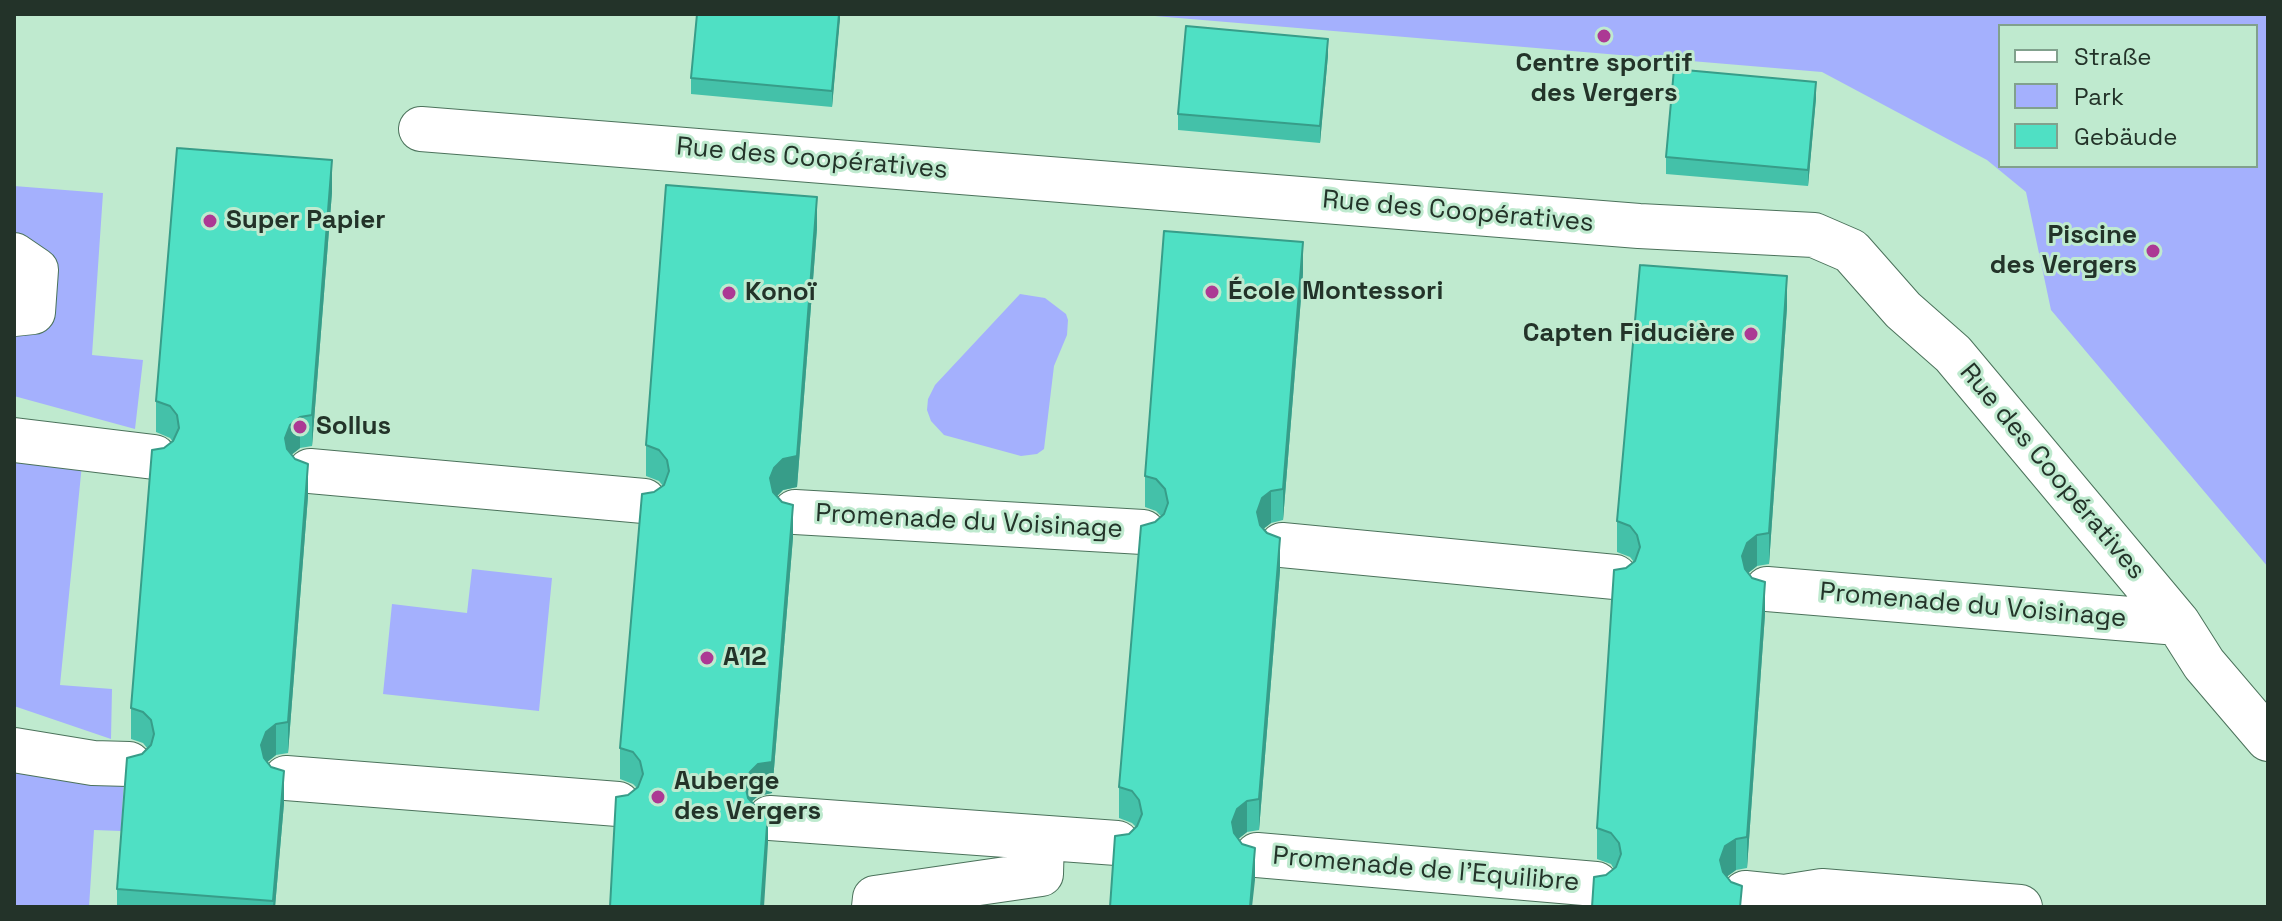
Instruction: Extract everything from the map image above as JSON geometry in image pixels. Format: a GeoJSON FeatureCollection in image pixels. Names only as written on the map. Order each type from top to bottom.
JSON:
{"type":"FeatureCollection","features":[{"type":"Feature","properties":{"kind":"street","name":"Rue des Coopératives"},"geometry":{"type":"LineString","coordinates":[[421,129],[1639,226],[1814,235],[1851,251],[1903,310],[1953,354],[2178,623],[2204,664],[2268,739]]}},
{"type":"Feature","properties":{"kind":"street"},"geometry":{"type":"LineString","coordinates":[[14,255],[36,270],[33,312],[14,314]]}},
{"type":"Feature","properties":{"kind":"street"},"geometry":{"type":"LineString","coordinates":[[14,440],[154,457]]}},
{"type":"Feature","properties":{"kind":"street"},"geometry":{"type":"LineString","coordinates":[[310,471],[644,501]]}},
{"type":"Feature","properties":{"kind":"street","name":"Promenade du Voisinage"},"geometry":{"type":"LineString","coordinates":[[795,512],[1143,532]]}},
{"type":"Feature","properties":{"kind":"street"},"geometry":{"type":"LineString","coordinates":[[1282,545],[1615,577]]}},
{"type":"Feature","properties":{"kind":"street","name":"Promenade du Voisinage"},"geometry":{"type":"LineString","coordinates":[[1767,589],[2178,623]]}},
{"type":"Feature","properties":{"kind":"street"},"geometry":{"type":"LineString","coordinates":[[14,750],[93,763],[129,764]]}},
{"type":"Feature","properties":{"kind":"street"},"geometry":{"type":"LineString","coordinates":[[286,778],[618,804]]}},
{"type":"Feature","properties":{"kind":"street"},"geometry":{"type":"LineString","coordinates":[[770,818],[1117,843]]}},
{"type":"Feature","properties":{"kind":"street"},"geometry":{"type":"LineString","coordinates":[[874,907],[875,898],[1041,874],[1042,838]]}},
{"type":"Feature","properties":{"kind":"street","name":"Promenade de l'Equilibre"},"geometry":{"type":"LineString","coordinates":[[1257,855],[1596,884]]}},
{"type":"Feature","properties":{"kind":"street"},"geometry":{"type":"LineString","coordinates":[[1745,893],[1784,897],[1822,891],[2020,907]]}},
{"type":"Feature","properties":{"kind":"green space","name":"Piscine des Vergers"},"geometry":{"type":"Polygon","coordinates":[[[1131,14],[2268,14],[2268,567],[2051,310],[2026,192],[1987,160],[1822,72],[1131,14]]]}},
{"type":"Feature","properties":{"kind":"green space"},"geometry":{"type":"Polygon","coordinates":[[[14,186],[103,193],[92,355],[143,360],[135,429],[14,396],[14,186]]]}},
{"type":"Feature","properties":{"kind":"green space"},"geometry":{"type":"Polygon","coordinates":[[[1020,294],[1045,298],[1066,314],[1068,320],[1067,335],[1054,366],[1044,449],[1037,454],[1021,456],[944,435],[931,421],[927,410],[928,399],[935,385],[1020,294]]]}},
{"type":"Feature","properties":{"kind":"green space"},"geometry":{"type":"Polygon","coordinates":[[[14,455],[82,464],[60,685],[112,689],[111,739],[14,706],[14,455]]]}},
{"type":"Feature","properties":{"kind":"green space"},"geometry":{"type":"Polygon","coordinates":[[[472,569],[552,578],[539,711],[383,694],[392,604],[467,613],[472,569]]]}},
{"type":"Feature","properties":{"kind":"green space"},"geometry":{"type":"Polygon","coordinates":[[[14,760],[124,778],[121,831],[94,830],[89,907],[14,907],[14,760]]]}},
{"type":"Feature","properties":{"kind":"building"},"geometry":{"type":"Polygon","coordinates":[[[697,14],[839,14],[832,91],[691,78],[697,14]]]}},
{"type":"Feature","properties":{"kind":"building"},"geometry":{"type":"Polygon","coordinates":[[[1186,26],[1328,39],[1320,126],[1178,114],[1186,26]]]}},
{"type":"Feature","properties":{"kind":"building"},"geometry":{"type":"Polygon","coordinates":[[[1674,69],[1816,82],[1808,170],[1666,157],[1674,69]]]}},
{"type":"Feature","properties":{"kind":"building"},"geometry":{"type":"Polygon","coordinates":[[[177,148],[332,160],[312,415],[300,417],[290,425],[285,438],[287,449],[295,459],[308,464],[288,722],[276,724],[266,732],[261,745],[264,758],[271,767],[284,771],[273,901],[117,889],[127,758],[142,754],[151,745],[154,734],[151,720],[143,712],[131,708],[152,450],[164,448],[173,441],[179,428],[177,415],[170,406],[156,401],[177,148]]]}},
{"type":"Feature","properties":{"kind":"building","name":"A12"},"geometry":{"type":"Polygon","coordinates":[[[666,185],[817,197],[797,456],[783,459],[770,478],[773,492],[782,502],[793,505],[772,762],[758,764],[745,784],[748,798],[757,808],[768,812],[761,907],[610,907],[616,797],[628,795],[638,787],[643,774],[640,761],[633,752],[620,748],[642,494],[654,492],[664,485],[669,471],[667,460],[659,450],[646,445],[666,185]]]}},
{"type":"Feature","properties":{"kind":"building"},"geometry":{"type":"Polygon","coordinates":[[[1164,231],[1303,242],[1283,489],[1271,491],[1262,498],[1257,512],[1260,525],[1267,533],[1280,538],[1259,799],[1247,801],[1237,809],[1232,822],[1234,833],[1242,844],[1255,848],[1250,907],[1110,907],[1115,836],[1129,834],[1142,814],[1139,800],[1132,791],[1119,787],[1141,526],[1155,522],[1164,514],[1168,503],[1165,489],[1156,479],[1145,476],[1164,231]]]}},
{"type":"Feature","properties":{"kind":"building"},"geometry":{"type":"Polygon","coordinates":[[[1640,265],[1787,276],[1769,533],[1757,535],[1747,543],[1742,556],[1745,569],[1752,578],[1765,582],[1747,837],[1725,846],[1720,860],[1723,872],[1731,882],[1742,886],[1740,907],[1592,907],[1594,877],[1606,875],[1616,867],[1621,854],[1619,843],[1611,833],[1597,828],[1614,570],[1626,568],[1635,561],[1640,547],[1637,535],[1630,526],[1617,521],[1640,265]]]}},
{"type":"Feature","properties":{"kind":"place","name":"Centre sportif des Vergers"},"geometry":{"type":"Point","coordinates":[1604,36]}},
{"type":"Feature","properties":{"kind":"place","name":"Super Papier"},"geometry":{"type":"Point","coordinates":[210,221]}},
{"type":"Feature","properties":{"kind":"place","name":"Piscine des Vergers"},"geometry":{"type":"Point","coordinates":[2153,251]}},
{"type":"Feature","properties":{"kind":"place","name":"École Montessori"},"geometry":{"type":"Point","coordinates":[1212,292]}},
{"type":"Feature","properties":{"kind":"place","name":"Konoï"},"geometry":{"type":"Point","coordinates":[729,293]}},
{"type":"Feature","properties":{"kind":"place","name":"Capten Fiducière"},"geometry":{"type":"Point","coordinates":[1751,334]}},
{"type":"Feature","properties":{"kind":"place","name":"Sollus"},"geometry":{"type":"Point","coordinates":[300,427]}},
{"type":"Feature","properties":{"kind":"place","name":"A12"},"geometry":{"type":"Point","coordinates":[707,658]}},
{"type":"Feature","properties":{"kind":"place","name":"Auberge des Vergers"},"geometry":{"type":"Point","coordinates":[658,797]}}]}
